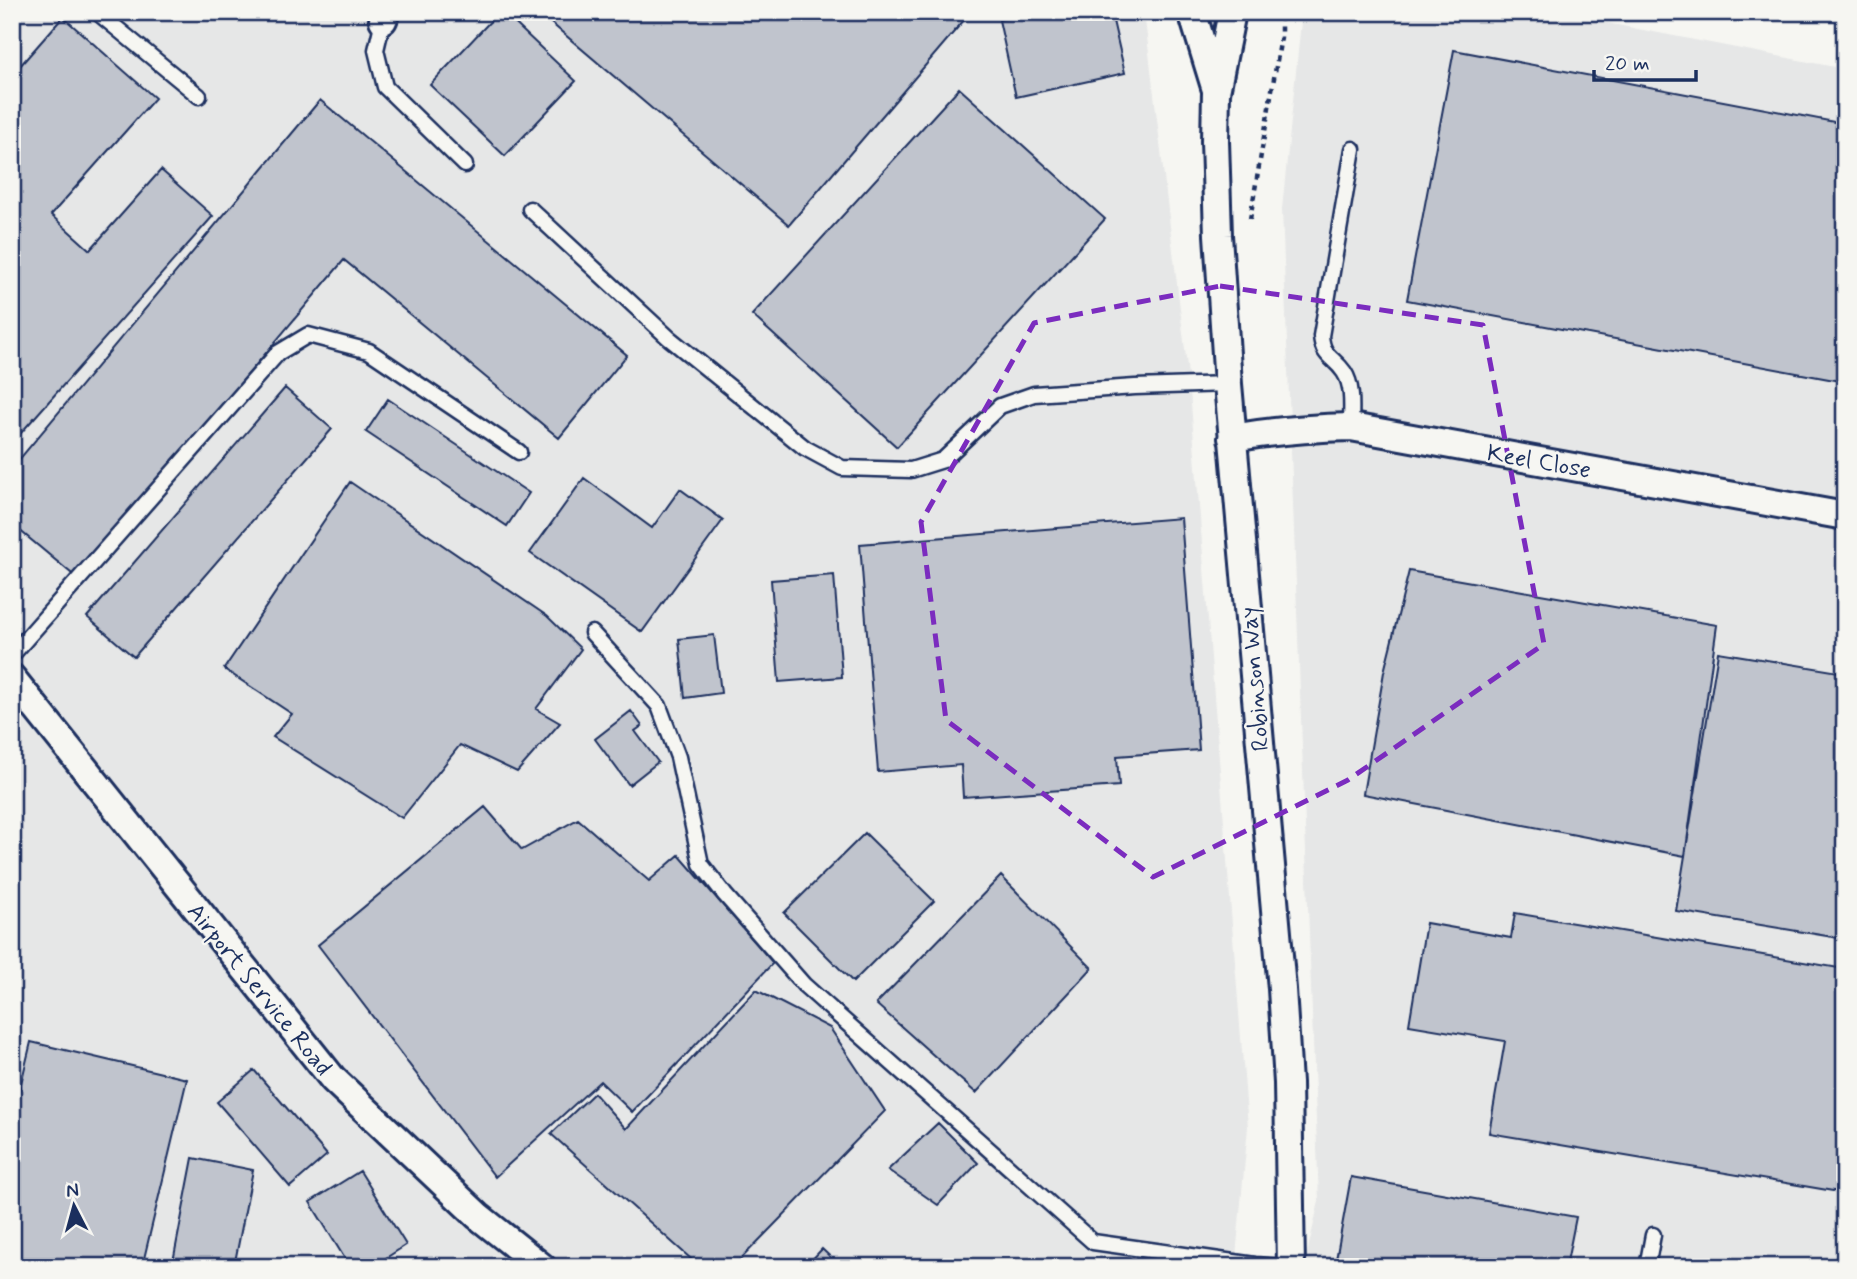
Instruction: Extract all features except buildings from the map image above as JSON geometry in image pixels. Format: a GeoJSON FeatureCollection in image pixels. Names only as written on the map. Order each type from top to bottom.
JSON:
{"type":"FeatureCollection","features":[{"type":"Feature","properties":{"kind":"street","name":"Robinson Way"},"geometry":{"type":"LineString","coordinates":[[1192,12],[1216,92]]}},
{"type":"Feature","properties":{"kind":"street","name":"Robinson Way"},"geometry":{"type":"LineString","coordinates":[[1232,12],[1216,92],[1218,235],[1232,438],[1282,989],[1288,1083],[1291,1267]]}},
{"type":"Feature","properties":{"kind":"street","name":"Keel Close"},"geometry":{"type":"LineString","coordinates":[[1232,438],[1315,428],[1351,427],[1845,516]]}},
{"type":"Feature","properties":{"kind":"street","name":"Airport Service Road"},"geometry":{"type":"LineString","coordinates":[[12,678],[333,1079],[478,1216],[542,1267]]}},
{"type":"Feature","properties":{"kind":"lane"},"geometry":{"type":"LineString","coordinates":[[97,12],[199,96]]}},
{"type":"Feature","properties":{"kind":"lane"},"geometry":{"type":"LineString","coordinates":[[385,16],[376,50],[385,88],[465,165]]}},
{"type":"Feature","properties":{"kind":"lane"},"geometry":{"type":"LineString","coordinates":[[1351,427],[1351,394],[1346,374],[1322,349],[1321,336],[1353,149]]}},
{"type":"Feature","properties":{"kind":"lane"},"geometry":{"type":"LineString","coordinates":[[530,209],[669,338],[804,448],[842,468],[911,470],[943,460],[1000,406],[1034,394],[1228,384]]}},
{"type":"Feature","properties":{"kind":"lane"},"geometry":{"type":"LineString","coordinates":[[12,655],[278,353],[308,335],[369,351],[519,452]]}},
{"type":"Feature","properties":{"kind":"lane"},"geometry":{"type":"LineString","coordinates":[[592,633],[659,706],[678,757],[701,864],[804,985],[1093,1242],[1284,1267]]}},
{"type":"Feature","properties":{"kind":"lane"},"geometry":{"type":"LineString","coordinates":[[1647,1267],[1653,1236]]}},
{"type":"Feature","properties":{"kind":"highlighted area"},"geometry":{"type":"Polygon","coordinates":[[[1220,286],[1483,325],[1544,644],[1348,780],[1153,877],[946,720],[921,522],[1034,323],[1220,286]]]}},
{"type":"Feature","properties":{"kind":"shaded area"},"geometry":{"type":"Polygon","coordinates":[[[12,12],[1144,12],[1190,391],[1248,1127],[1235,1267],[12,1267],[12,12]]]}},
{"type":"Feature","properties":{"kind":"shaded area"},"geometry":{"type":"Polygon","coordinates":[[[1302,12],[1550,12],[1845,69],[1845,1267],[1304,1267],[1319,1201],[1282,209],[1302,12]]]}}]}
